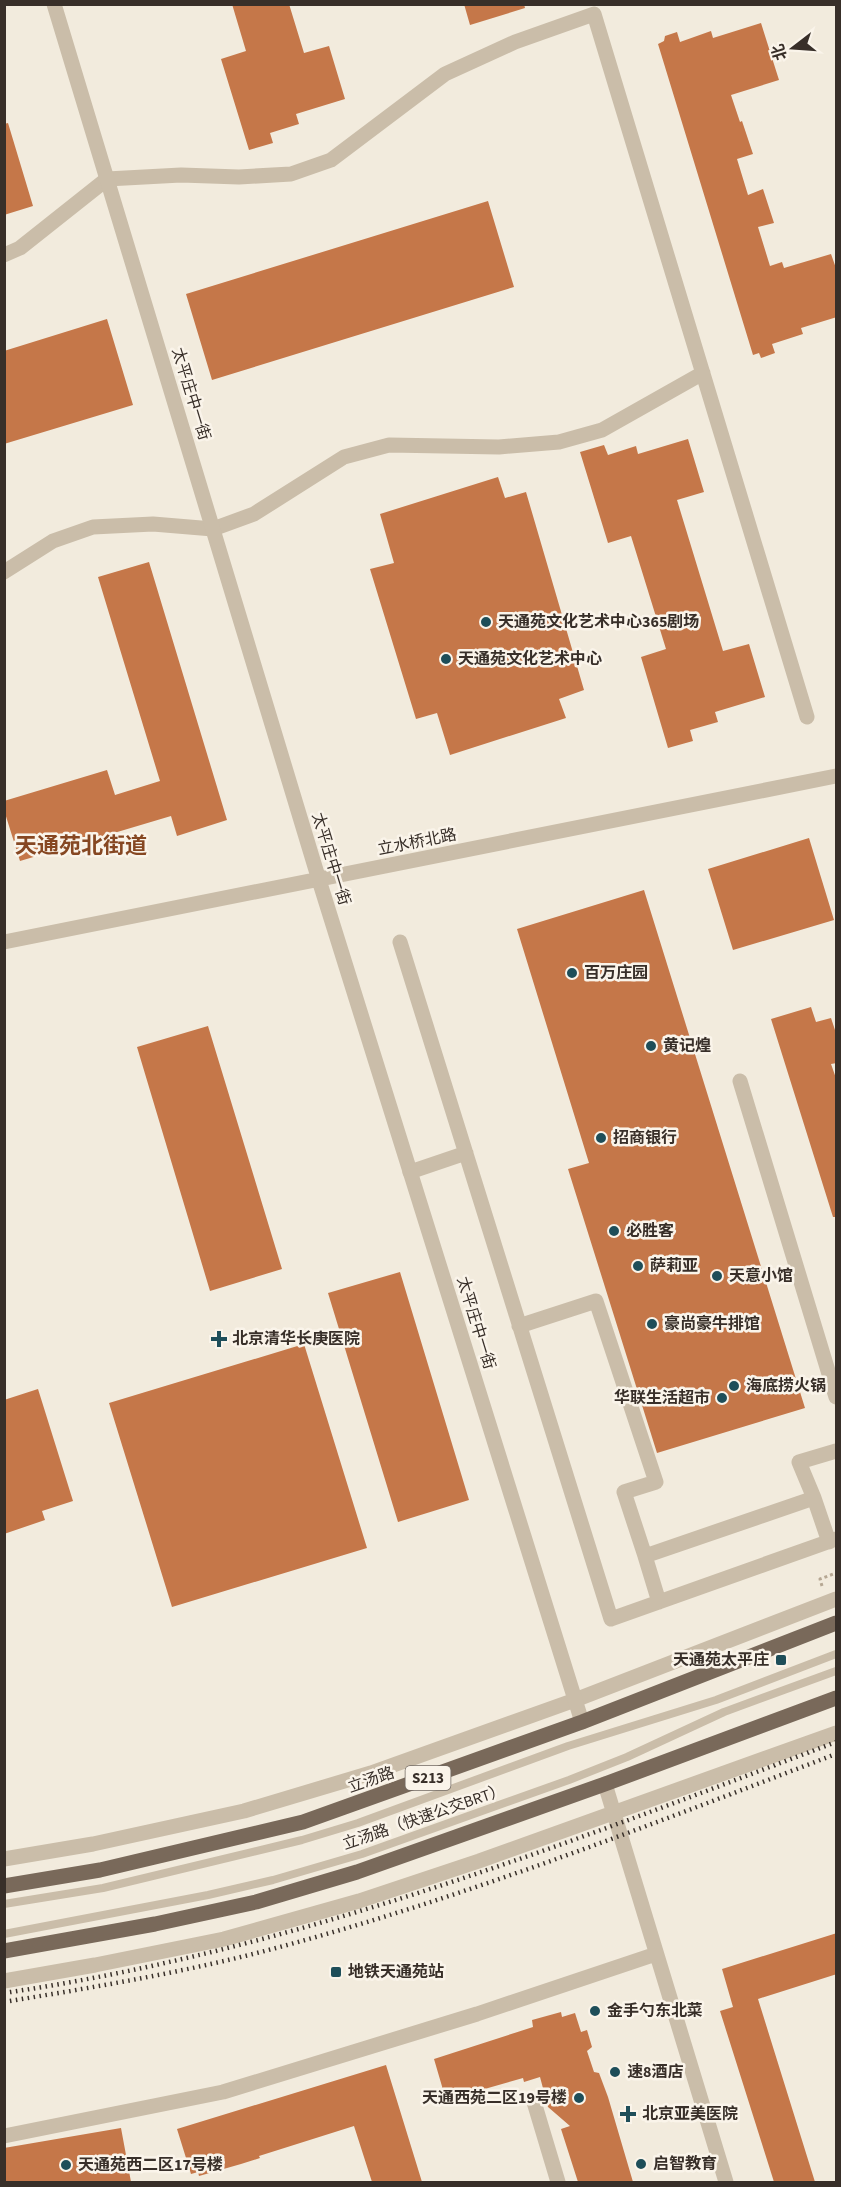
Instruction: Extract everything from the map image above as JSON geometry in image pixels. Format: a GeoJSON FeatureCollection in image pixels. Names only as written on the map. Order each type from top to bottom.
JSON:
{"type":"FeatureCollection","features":[{"type":"Feature","properties":{"kind":"main road","name":"立汤路"},"geometry":{"type":"LineString","coordinates":[[4,1886],[100,1870],[303,1822],[582,1722],[837,1623]]}},
{"type":"Feature","properties":{"kind":"main road"},"geometry":{"type":"LineString","coordinates":[[4,1951],[154,1924],[256,1902],[357,1872],[837,1698]]}},
{"type":"Feature","properties":{"kind":"street","name":"太平庄中一街"},"geometry":{"type":"LineString","coordinates":[[54,4],[319,880],[582,1722]]}},
{"type":"Feature","properties":{"kind":"street"},"geometry":{"type":"LineString","coordinates":[[4,255],[20,248],[107,179],[181,175],[239,177],[291,174],[330,160],[445,74],[515,42],[594,14],[807,717]]}},
{"type":"Feature","properties":{"kind":"street"},"geometry":{"type":"LineString","coordinates":[[4,572],[53,541],[93,527],[153,524],[213,530],[254,514],[344,457],[389,445],[499,447],[559,442],[602,430],[703,373]]}},
{"type":"Feature","properties":{"kind":"street","name":"立水桥北路"},"geometry":{"type":"LineString","coordinates":[[4,942],[837,776]]}},
{"type":"Feature","properties":{"kind":"street"},"geometry":{"type":"LineString","coordinates":[[400,942],[611,1619],[832,1541],[799,1462],[837,1451]]}},
{"type":"Feature","properties":{"kind":"street"},"geometry":{"type":"LineString","coordinates":[[740,1081],[837,1397]]}},
{"type":"Feature","properties":{"kind":"street"},"geometry":{"type":"LineString","coordinates":[[410,1172],[466,1153]]}},
{"type":"Feature","properties":{"kind":"street"},"geometry":{"type":"LineString","coordinates":[[519,1326],[596,1301],[656,1482],[624,1492],[659,1602]]}},
{"type":"Feature","properties":{"kind":"street"},"geometry":{"type":"LineString","coordinates":[[645,1556],[814,1498]]}},
{"type":"Feature","properties":{"kind":"street","name":"立汤路"},"geometry":{"type":"LineString","coordinates":[[4,1859],[93,1845],[244,1811],[371,1773],[575,1700],[837,1599]]}},
{"type":"Feature","properties":{"kind":"street"},"geometry":{"type":"LineString","coordinates":[[4,1981],[224,1939],[359,1902],[837,1733]]}},
{"type":"Feature","properties":{"kind":"street"},"geometry":{"type":"LineString","coordinates":[[605,1784],[726,2182]]}},
{"type":"Feature","properties":{"kind":"street"},"geometry":{"type":"LineString","coordinates":[[4,2136],[223,2092],[477,2014],[656,1954]]}},
{"type":"Feature","properties":{"kind":"street"},"geometry":{"type":"LineString","coordinates":[[534,2102],[558,2182]]}},
{"type":"Feature","properties":{"kind":"lane","name":"立汤路（快速公交BRT）"},"geometry":{"type":"LineString","coordinates":[[4,1904],[103,1888],[196,1867],[358,1823],[568,1746],[716,1700],[837,1654]]}},
{"type":"Feature","properties":{"kind":"lane","name":"立汤路（快速公交BRT）"},"geometry":{"type":"LineString","coordinates":[[4,1934],[207,1895],[273,1880],[362,1854],[569,1780],[627,1757],[724,1712],[837,1671]]}},
{"type":"Feature","properties":{"kind":"path"},"geometry":{"type":"LineString","coordinates":[[820,1579],[837,1573]]}},
{"type":"Feature","properties":{"kind":"building"},"geometry":{"type":"Polygon","coordinates":[[[232,4],[289,4],[304,53],[329,46],[345,99],[296,114],[299,124],[270,133],[273,143],[249,150],[221,59],[246,51],[232,4]]]}},
{"type":"Feature","properties":{"kind":"building"},"geometry":{"type":"Polygon","coordinates":[[[464,4],[524,4],[525,8],[470,25],[464,4]]]}},
{"type":"Feature","properties":{"kind":"building"},"geometry":{"type":"Polygon","coordinates":[[[761,23],[779,80],[731,95],[753,154],[737,159],[748,195],[763,189],[774,223],[758,227],[770,266],[782,262],[784,268],[831,254],[837,271],[837,317],[801,328],[803,334],[772,344],[775,353],[761,358],[759,353],[753,355],[658,44],[664,41],[665,36],[677,32],[680,42],[711,31],[713,38],[761,23]]]}},
{"type":"Feature","properties":{"kind":"building"},"geometry":{"type":"Polygon","coordinates":[[[8,123],[33,206],[4,215],[4,124],[8,123]]]}},
{"type":"Feature","properties":{"kind":"building"},"geometry":{"type":"Polygon","coordinates":[[[488,201],[514,287],[212,380],[186,294],[488,201]]]}},
{"type":"Feature","properties":{"kind":"building"},"geometry":{"type":"Polygon","coordinates":[[[107,319],[133,405],[4,444],[4,351],[107,319]]]}},
{"type":"Feature","properties":{"kind":"building"},"geometry":{"type":"Polygon","coordinates":[[[688,439],[704,492],[677,500],[723,651],[749,644],[765,697],[715,712],[718,722],[690,730],[693,741],[668,748],[641,657],[666,649],[631,536],[608,543],[580,452],[604,445],[608,455],[636,446],[638,454],[688,439]]]}},
{"type":"Feature","properties":{"kind":"building"},"geometry":{"type":"Polygon","coordinates":[[[498,477],[505,498],[526,492],[584,690],[559,699],[566,718],[450,755],[437,713],[416,719],[370,569],[394,563],[380,514],[498,477]]]}},
{"type":"Feature","properties":{"kind":"building"},"geometry":{"type":"Polygon","coordinates":[[[149,562],[227,820],[177,836],[171,816],[20,861],[4,810],[4,801],[107,770],[115,795],[160,781],[98,577],[149,562]]]}},
{"type":"Feature","properties":{"kind":"building"},"geometry":{"type":"Polygon","coordinates":[[[809,838],[834,920],[733,950],[708,869],[809,838]]]}},
{"type":"Feature","properties":{"kind":"building"},"geometry":{"type":"Polygon","coordinates":[[[644,890],[805,1408],[657,1453],[568,1169],[589,1163],[517,929],[644,890]]]}},
{"type":"Feature","properties":{"kind":"building"},"geometry":{"type":"Polygon","coordinates":[[[811,1007],[816,1022],[831,1018],[837,1036],[837,1063],[831,1064],[837,1081],[837,1217],[833,1217],[771,1019],[811,1007]]]}},
{"type":"Feature","properties":{"kind":"building"},"geometry":{"type":"Polygon","coordinates":[[[208,1026],[282,1269],[210,1291],[137,1047],[208,1026]]]}},
{"type":"Feature","properties":{"kind":"building"},"geometry":{"type":"Polygon","coordinates":[[[400,1272],[469,1500],[398,1522],[328,1293],[400,1272]]]}},
{"type":"Feature","properties":{"kind":"building"},"geometry":{"type":"Polygon","coordinates":[[[304,1344],[367,1548],[172,1607],[109,1403],[304,1344]]]}},
{"type":"Feature","properties":{"kind":"building"},"geometry":{"type":"Polygon","coordinates":[[[38,1389],[73,1501],[42,1511],[45,1520],[4,1534],[4,1400],[38,1389]]]}},
{"type":"Feature","properties":{"kind":"building"},"geometry":{"type":"Polygon","coordinates":[[[837,1933],[837,1974],[758,1999],[815,2182],[774,2182],[720,2011],[733,2007],[722,1969],[837,1933]]]}},
{"type":"Feature","properties":{"kind":"building","name":"天通西苑二区19号楼"},"geometry":{"type":"Polygon","coordinates":[[[561,2012],[562,2017],[575,2013],[581,2032],[587,2030],[592,2047],[587,2051],[594,2072],[599,2073],[608,2097],[633,2182],[578,2182],[561,2129],[570,2126],[548,2107],[540,2077],[524,2082],[523,2078],[446,2100],[434,2059],[533,2027],[532,2020],[561,2012]]]}},
{"type":"Feature","properties":{"kind":"building"},"geometry":{"type":"Polygon","coordinates":[[[386,2065],[422,2182],[372,2182],[354,2126],[259,2156],[260,2158],[241,2164],[199,2176],[198,2172],[191,2174],[177,2129],[386,2065]]]}},
{"type":"Feature","properties":{"kind":"building","name":"天通苑西二区17号楼"},"geometry":{"type":"Polygon","coordinates":[[[121,2128],[131,2182],[4,2182],[4,2148],[121,2128]]]}},
{"type":"Feature","properties":{"kind":"railway"},"geometry":{"type":"LineString","coordinates":[[4,1993],[112,1974],[218,1950],[323,1922],[530,1855],[836,1742]]}},
{"type":"Feature","properties":{"kind":"railway"},"geometry":{"type":"LineString","coordinates":[[4,2002],[175,1972],[347,1928],[489,1883],[836,1754]]}},
{"type":"Feature","properties":{"kind":"place","name":"天通苑文化艺术中心365剧场"},"geometry":{"type":"Point","coordinates":[486,622]}},
{"type":"Feature","properties":{"kind":"place","name":"天通苑文化艺术中心"},"geometry":{"type":"Point","coordinates":[446,659]}},
{"type":"Feature","properties":{"kind":"place","name":"百万庄园"},"geometry":{"type":"Point","coordinates":[572,973]}},
{"type":"Feature","properties":{"kind":"place","name":"黄记煌"},"geometry":{"type":"Point","coordinates":[651,1046]}},
{"type":"Feature","properties":{"kind":"place","name":"招商银行"},"geometry":{"type":"Point","coordinates":[601,1138]}},
{"type":"Feature","properties":{"kind":"place","name":"必胜客"},"geometry":{"type":"Point","coordinates":[614,1231]}},
{"type":"Feature","properties":{"kind":"place","name":"萨莉亚"},"geometry":{"type":"Point","coordinates":[638,1266]}},
{"type":"Feature","properties":{"kind":"place","name":"天意小馆"},"geometry":{"type":"Point","coordinates":[717,1276]}},
{"type":"Feature","properties":{"kind":"place","name":"豪尚豪牛排馆"},"geometry":{"type":"Point","coordinates":[652,1324]}},
{"type":"Feature","properties":{"kind":"place","name":"北京清华长庚医院"},"geometry":{"type":"Point","coordinates":[219,1339]}},
{"type":"Feature","properties":{"kind":"place","name":"海底捞火锅"},"geometry":{"type":"Point","coordinates":[734,1386]}},
{"type":"Feature","properties":{"kind":"place","name":"华联生活超市"},"geometry":{"type":"Point","coordinates":[722,1398]}},
{"type":"Feature","properties":{"kind":"place","name":"天通苑太平庄"},"geometry":{"type":"Point","coordinates":[781,1660]}},
{"type":"Feature","properties":{"kind":"place","name":"地铁天通苑站"},"geometry":{"type":"Point","coordinates":[336,1972]}},
{"type":"Feature","properties":{"kind":"place","name":"金手勺东北菜"},"geometry":{"type":"Point","coordinates":[595,2011]}},
{"type":"Feature","properties":{"kind":"place","name":"速8酒店"},"geometry":{"type":"Point","coordinates":[615,2072]}},
{"type":"Feature","properties":{"kind":"place","name":"天通西苑二区19号楼"},"geometry":{"type":"Point","coordinates":[579,2098]}},
{"type":"Feature","properties":{"kind":"place","name":"北京亚美医院"},"geometry":{"type":"Point","coordinates":[628,2114]}},
{"type":"Feature","properties":{"kind":"place","name":"启智教育"},"geometry":{"type":"Point","coordinates":[641,2164]}},
{"type":"Feature","properties":{"kind":"place","name":"天通苑西二区17号楼"},"geometry":{"type":"Point","coordinates":[66,2165]}},
{"type":"Feature","properties":{"kind":"district","name":"天通苑北街道"},"geometry":{"type":"Point","coordinates":[81,846]}}]}
